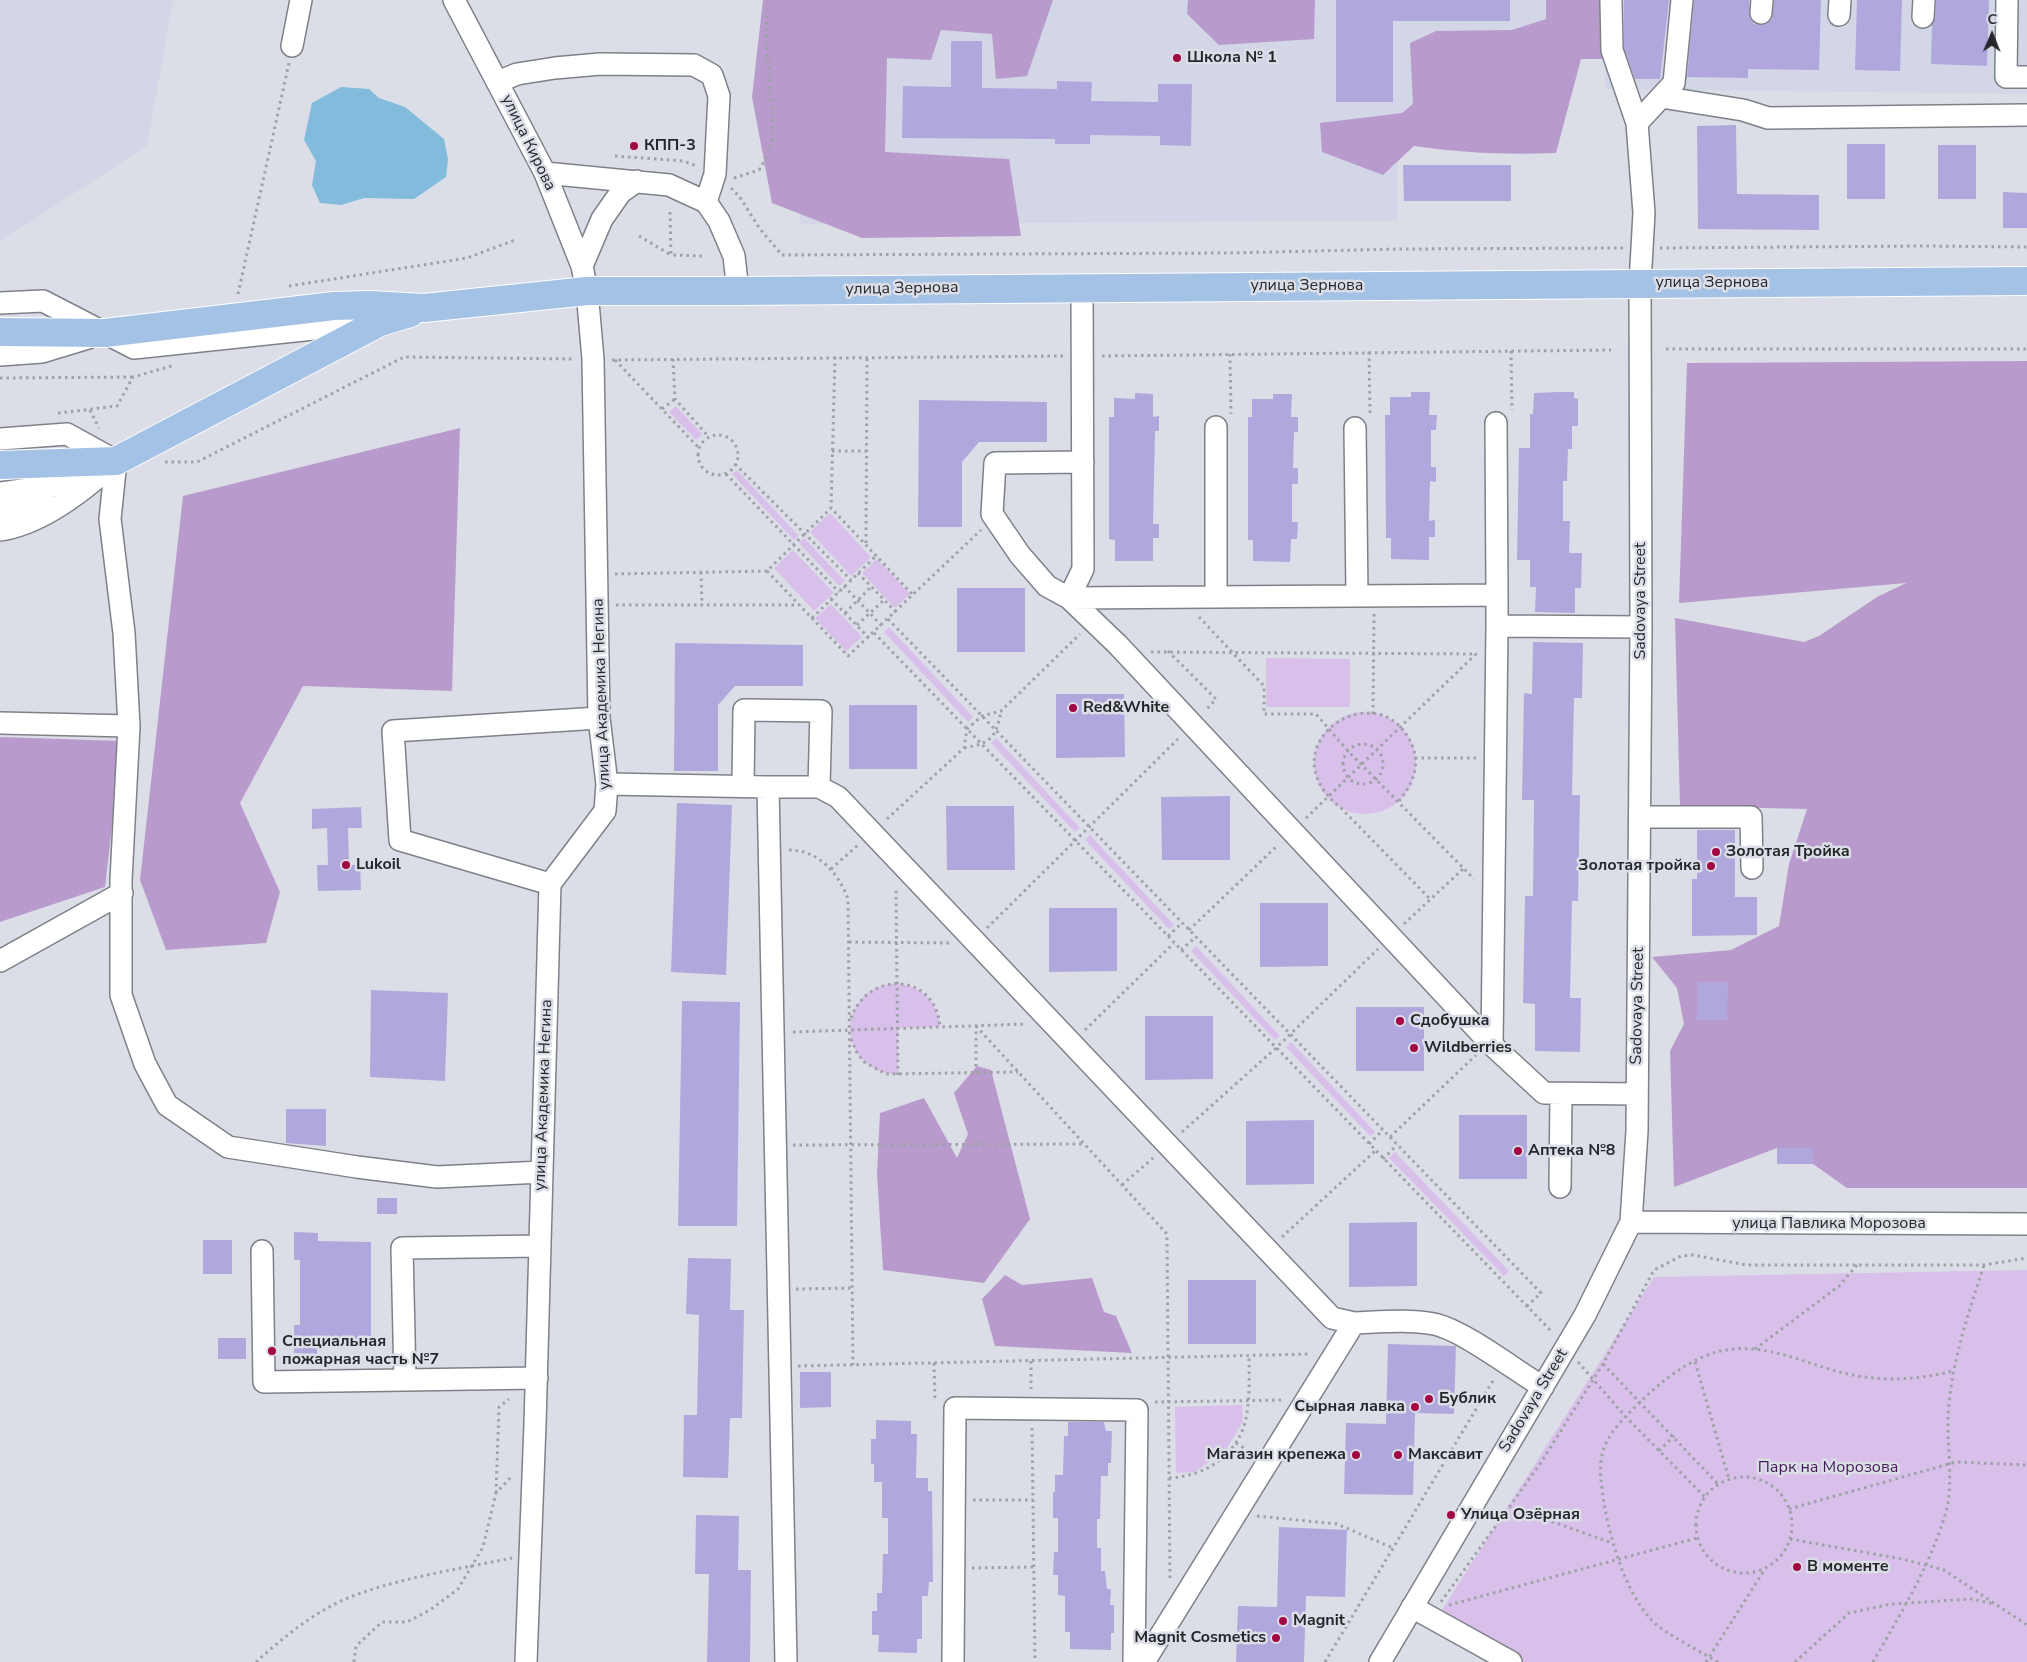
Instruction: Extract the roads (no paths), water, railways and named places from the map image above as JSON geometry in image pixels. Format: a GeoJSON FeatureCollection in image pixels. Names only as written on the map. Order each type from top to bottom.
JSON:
{"type":"FeatureCollection","features":[{"type":"Feature","properties":{"kind":"main road","name":"улица Зернова"},"geometry":{"type":"LineString","coordinates":[[424,308],[584,279],[738,291],[2027,281]]}},
{"type":"Feature","properties":{"kind":"main road"},"geometry":{"type":"LineString","coordinates":[[0,332],[105,333],[334,306],[370,305],[424,308]]}},
{"type":"Feature","properties":{"kind":"main road"},"geometry":{"type":"LineString","coordinates":[[0,465],[116,461],[380,322],[424,308]]}},
{"type":"Feature","properties":{"kind":"street","name":"улица Кирова"},"geometry":{"type":"LineString","coordinates":[[454,0],[545,173],[584,279]]}},
{"type":"Feature","properties":{"kind":"street","name":"Sadovaya Street"},"geometry":{"type":"LineString","coordinates":[[1380,1662],[1543,1388],[1612,1265],[1631,1222],[1637,1131],[1641,627],[1640,283],[1644,214],[1637,123],[1612,50],[1612,0]]}},
{"type":"Feature","properties":{"kind":"street"},"geometry":{"type":"LineString","coordinates":[[1637,123],[1674,83],[1682,0]]}},
{"type":"Feature","properties":{"kind":"street"},"geometry":{"type":"LineString","coordinates":[[2007,0],[2006,77],[2027,77]]}},
{"type":"Feature","properties":{"kind":"street"},"geometry":{"type":"LineString","coordinates":[[292,46],[296,5]]}},
{"type":"Feature","properties":{"kind":"street"},"geometry":{"type":"LineString","coordinates":[[498,82],[517,74],[600,64],[694,65],[712,75],[718,96],[718,177],[706,202]]}},
{"type":"Feature","properties":{"kind":"street"},"geometry":{"type":"LineString","coordinates":[[1661,98],[1743,110],[1768,118],[2027,115]]}},
{"type":"Feature","properties":{"kind":"street"},"geometry":{"type":"LineString","coordinates":[[545,173],[669,184],[706,202],[719,221],[734,256],[738,291]]}},
{"type":"Feature","properties":{"kind":"street"},"geometry":{"type":"LineString","coordinates":[[584,279],[602,219],[621,192],[637,181]]}},
{"type":"Feature","properties":{"kind":"street","name":"улица Академика Негина"},"geometry":{"type":"LineString","coordinates":[[526,1662],[537,1378],[550,884],[605,811],[607,784],[599,718],[593,359],[584,279]]}},
{"type":"Feature","properties":{"kind":"street"},"geometry":{"type":"LineString","coordinates":[[1069,598],[1083,569],[1082,288]]}},
{"type":"Feature","properties":{"kind":"street"},"geometry":{"type":"LineString","coordinates":[[0,303],[43,302],[134,348],[380,322]]}},
{"type":"Feature","properties":{"kind":"street"},"geometry":{"type":"LineString","coordinates":[[0,355],[42,352],[105,333]]}},
{"type":"Feature","properties":{"kind":"street"},"geometry":{"type":"LineString","coordinates":[[1486,1048],[1494,885],[1496,758],[1487,654],[1497,626],[1496,423]]}},
{"type":"Feature","properties":{"kind":"street"},"geometry":{"type":"LineString","coordinates":[[1216,427],[1216,598]]}},
{"type":"Feature","properties":{"kind":"street"},"geometry":{"type":"LineString","coordinates":[[1355,428],[1365,596]]}},
{"type":"Feature","properties":{"kind":"street"},"geometry":{"type":"LineString","coordinates":[[0,439],[68,434],[116,461]]}},
{"type":"Feature","properties":{"kind":"street"},"geometry":{"type":"LineString","coordinates":[[0,530],[18,528],[68,499],[96,479],[116,461]]}},
{"type":"Feature","properties":{"kind":"street"},"geometry":{"type":"LineString","coordinates":[[116,461],[110,519],[124,633],[129,726],[122,893],[121,995],[145,1064],[167,1105],[228,1147],[437,1177],[542,1172]]}},
{"type":"Feature","properties":{"kind":"street"},"geometry":{"type":"LineString","coordinates":[[1082,462],[995,463],[992,514],[1020,554],[1047,586],[1069,598],[1118,645],[1391,937],[1486,1048],[1544,1093],[1637,1094]]}},
{"type":"Feature","properties":{"kind":"street"},"geometry":{"type":"LineString","coordinates":[[0,493],[96,479]]}},
{"type":"Feature","properties":{"kind":"street"},"geometry":{"type":"LineString","coordinates":[[0,512],[21,510],[68,499]]}},
{"type":"Feature","properties":{"kind":"street"},"geometry":{"type":"LineString","coordinates":[[1069,598],[1497,595]]}},
{"type":"Feature","properties":{"kind":"street"},"geometry":{"type":"LineString","coordinates":[[1497,626],[1641,627]]}},
{"type":"Feature","properties":{"kind":"street"},"geometry":{"type":"LineString","coordinates":[[743,786],[744,710],[821,711],[820,787]]}},
{"type":"Feature","properties":{"kind":"street"},"geometry":{"type":"LineString","coordinates":[[550,884],[400,840],[393,731],[599,718]]}},
{"type":"Feature","properties":{"kind":"street"},"geometry":{"type":"LineString","coordinates":[[0,723],[129,726]]}},
{"type":"Feature","properties":{"kind":"street"},"geometry":{"type":"LineString","coordinates":[[607,784],[820,787],[838,797],[1332,1318],[1354,1323],[1421,1322],[1437,1325],[1460,1335],[1543,1388]]}},
{"type":"Feature","properties":{"kind":"street"},"geometry":{"type":"LineString","coordinates":[[768,787],[786,1662]]}},
{"type":"Feature","properties":{"kind":"street"},"geometry":{"type":"LineString","coordinates":[[1640,817],[1750,817],[1752,868]]}},
{"type":"Feature","properties":{"kind":"street"},"geometry":{"type":"LineString","coordinates":[[0,961],[122,893]]}},
{"type":"Feature","properties":{"kind":"street"},"geometry":{"type":"LineString","coordinates":[[1560,1187],[1561,1094]]}},
{"type":"Feature","properties":{"kind":"street","name":"улица Павлика Морозова"},"geometry":{"type":"LineString","coordinates":[[1631,1222],[2027,1224]]}},
{"type":"Feature","properties":{"kind":"street"},"geometry":{"type":"LineString","coordinates":[[404,1380],[402,1248],[540,1246]]}},
{"type":"Feature","properties":{"kind":"street"},"geometry":{"type":"LineString","coordinates":[[262,1251],[264,1382],[537,1378]]}},
{"type":"Feature","properties":{"kind":"street"},"geometry":{"type":"LineString","coordinates":[[1144,1662],[1354,1323]]}},
{"type":"Feature","properties":{"kind":"street"},"geometry":{"type":"LineString","coordinates":[[953,1662],[956,1408],[1137,1410],[1134,1662]]}},
{"type":"Feature","properties":{"kind":"street"},"geometry":{"type":"LineString","coordinates":[[1412,1607],[1511,1662]]}},
{"type":"Feature","properties":{"kind":"water"},"geometry":{"type":"Polygon","coordinates":[[[341,87],[369,89],[379,98],[405,107],[444,139],[448,159],[446,177],[414,199],[364,198],[341,205],[320,203],[312,185],[316,161],[304,140],[312,103],[341,87]]]}},
{"type":"Feature","properties":{"kind":"place","name":"Школа № 1"},"geometry":{"type":"Point","coordinates":[1177,58]}},
{"type":"Feature","properties":{"kind":"place","name":"КПП-3"},"geometry":{"type":"Point","coordinates":[634,146]}},
{"type":"Feature","properties":{"kind":"place","name":"Red&White"},"geometry":{"type":"Point","coordinates":[1073,708]}},
{"type":"Feature","properties":{"kind":"place","name":"Золотая Тройка"},"geometry":{"type":"Point","coordinates":[1716,852]}},
{"type":"Feature","properties":{"kind":"place","name":"Lukoil"},"geometry":{"type":"Point","coordinates":[346,865]}},
{"type":"Feature","properties":{"kind":"place","name":"Золотая тройка"},"geometry":{"type":"Point","coordinates":[1711,866]}},
{"type":"Feature","properties":{"kind":"place","name":"Сдобушка"},"geometry":{"type":"Point","coordinates":[1400,1021]}},
{"type":"Feature","properties":{"kind":"place","name":"Wildberries"},"geometry":{"type":"Point","coordinates":[1414,1048]}},
{"type":"Feature","properties":{"kind":"place","name":"Аптека №8"},"geometry":{"type":"Point","coordinates":[1518,1151]}},
{"type":"Feature","properties":{"kind":"place","name":"Специальная пожарная часть №7"},"geometry":{"type":"Point","coordinates":[272,1351]}},
{"type":"Feature","properties":{"kind":"place","name":"Бублик"},"geometry":{"type":"Point","coordinates":[1429,1399]}},
{"type":"Feature","properties":{"kind":"place","name":"Сырная лавка"},"geometry":{"type":"Point","coordinates":[1415,1407]}},
{"type":"Feature","properties":{"kind":"place","name":"Магазин крепежа"},"geometry":{"type":"Point","coordinates":[1356,1455]}},
{"type":"Feature","properties":{"kind":"place","name":"Максавит"},"geometry":{"type":"Point","coordinates":[1398,1455]}},
{"type":"Feature","properties":{"kind":"place","name":"Улица Озёрная"},"geometry":{"type":"Point","coordinates":[1451,1515]}},
{"type":"Feature","properties":{"kind":"place","name":"В моменте"},"geometry":{"type":"Point","coordinates":[1797,1567]}},
{"type":"Feature","properties":{"kind":"place","name":"Magnit"},"geometry":{"type":"Point","coordinates":[1283,1621]}},
{"type":"Feature","properties":{"kind":"place","name":"Magnit Cosmetics"},"geometry":{"type":"Point","coordinates":[1276,1638]}},
{"type":"Feature","properties":{"kind":"park label","name":"Парк на Морозова"},"geometry":{"type":"Point","coordinates":[1828,1468]}}]}
